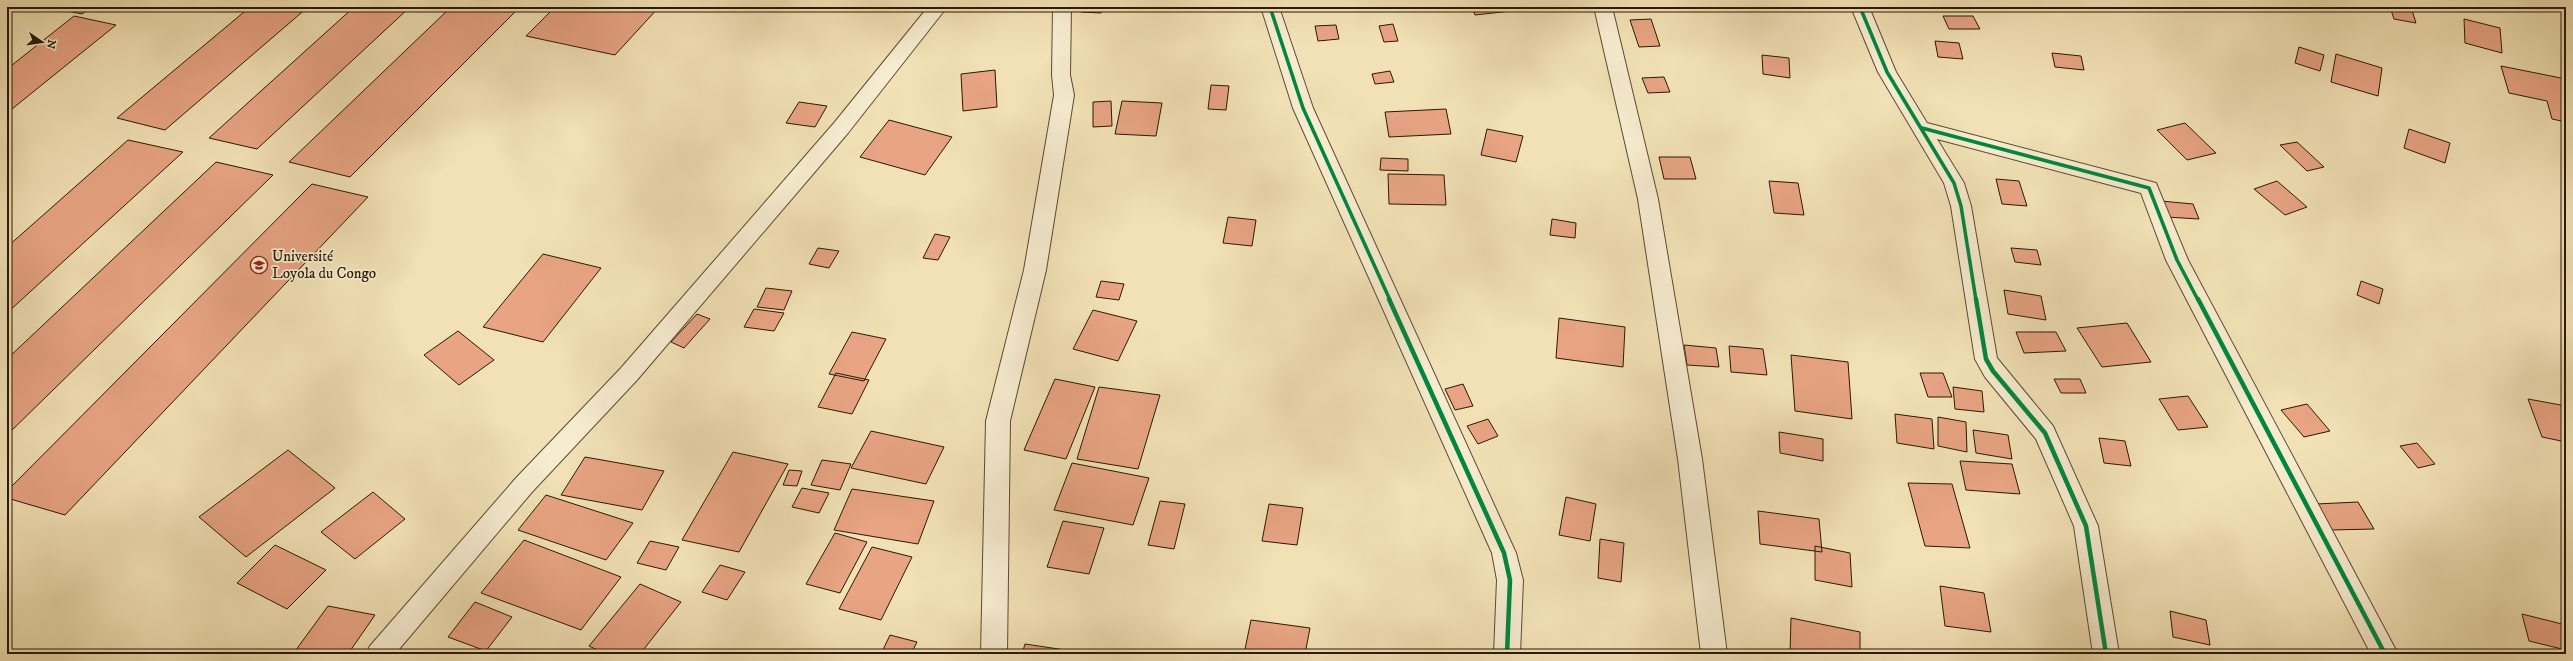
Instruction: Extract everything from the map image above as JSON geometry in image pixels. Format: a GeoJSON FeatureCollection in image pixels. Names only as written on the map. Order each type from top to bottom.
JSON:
{"type":"FeatureCollection","features":[{"type":"Feature","properties":{"kind":"street"},"geometry":{"type":"LineString","coordinates":[[379,654],[524,484],[629,374],[841,128],[938,7]]}},
{"type":"Feature","properties":{"kind":"street"},"geometry":{"type":"LineString","coordinates":[[994,654],[998,421],[1035,270],[1064,95],[1061,75],[1062,7]]}},
{"type":"Feature","properties":{"kind":"street"},"geometry":{"type":"LineString","coordinates":[[1270,7],[1303,108],[1504,553],[1510,580],[1507,654]]}},
{"type":"Feature","properties":{"kind":"street"},"geometry":{"type":"LineString","coordinates":[[1602,7],[1648,199],[1690,458],[1714,654]]}},
{"type":"Feature","properties":{"kind":"street"},"geometry":{"type":"LineString","coordinates":[[1860,7],[1888,72],[1954,183],[1961,206],[1986,359],[1993,371],[2045,433],[2086,526],[2106,654]]}},
{"type":"Feature","properties":{"kind":"street"},"geometry":{"type":"LineString","coordinates":[[1922,128],[2149,188],[2177,260],[2385,654]]}},
{"type":"Feature","properties":{"kind":"building"},"geometry":{"type":"Polygon","coordinates":[[[48,7],[91,7],[82,14],[48,7]]]}},
{"type":"Feature","properties":{"kind":"building"},"geometry":{"type":"Polygon","coordinates":[[[250,7],[308,7],[165,130],[117,118],[250,7]]]}},
{"type":"Feature","properties":{"kind":"building"},"geometry":{"type":"Polygon","coordinates":[[[354,7],[410,7],[257,149],[209,138],[354,7]]]}},
{"type":"Feature","properties":{"kind":"building"},"geometry":{"type":"Polygon","coordinates":[[[451,7],[520,7],[350,177],[289,162],[451,7]]]}},
{"type":"Feature","properties":{"kind":"building"},"geometry":{"type":"Polygon","coordinates":[[[555,7],[659,7],[615,55],[526,36],[555,7]]]}},
{"type":"Feature","properties":{"kind":"building"},"geometry":{"type":"Polygon","coordinates":[[[1083,7],[1103,7],[1101,13],[1081,12],[1083,7]]]}},
{"type":"Feature","properties":{"kind":"building"},"geometry":{"type":"Polygon","coordinates":[[[1472,7],[1528,7],[1529,9],[1475,15],[1472,7]]]}},
{"type":"Feature","properties":{"kind":"building"},"geometry":{"type":"Polygon","coordinates":[[[2343,7],[2368,7],[2369,11],[2343,7]]]}},
{"type":"Feature","properties":{"kind":"building"},"geometry":{"type":"Polygon","coordinates":[[[2390,7],[2411,7],[2416,23],[2394,19],[2390,7]]]}},
{"type":"Feature","properties":{"kind":"building"},"geometry":{"type":"Polygon","coordinates":[[[74,16],[116,25],[7,113],[7,69],[74,16]]]}},
{"type":"Feature","properties":{"kind":"building"},"geometry":{"type":"Polygon","coordinates":[[[1943,16],[1973,16],[1980,29],[1949,29],[1943,16]]]}},
{"type":"Feature","properties":{"kind":"building"},"geometry":{"type":"Polygon","coordinates":[[[1651,19],[1660,46],[1639,47],[1630,20],[1651,19]]]}},
{"type":"Feature","properties":{"kind":"building"},"geometry":{"type":"Polygon","coordinates":[[[2464,19],[2500,28],[2502,53],[2465,43],[2464,19]]]}},
{"type":"Feature","properties":{"kind":"building"},"geometry":{"type":"Polygon","coordinates":[[[1393,24],[1398,41],[1384,42],[1379,26],[1393,24]]]}},
{"type":"Feature","properties":{"kind":"building"},"geometry":{"type":"Polygon","coordinates":[[[1336,25],[1339,39],[1318,41],[1315,26],[1336,25]]]}},
{"type":"Feature","properties":{"kind":"building"},"geometry":{"type":"Polygon","coordinates":[[[1935,41],[1959,43],[1963,59],[1938,57],[1935,41]]]}},
{"type":"Feature","properties":{"kind":"building"},"geometry":{"type":"Polygon","coordinates":[[[2299,47],[2324,55],[2320,71],[2295,63],[2299,47]]]}},
{"type":"Feature","properties":{"kind":"building"},"geometry":{"type":"Polygon","coordinates":[[[2052,53],[2081,56],[2084,70],[2055,67],[2052,53]]]}},
{"type":"Feature","properties":{"kind":"building"},"geometry":{"type":"Polygon","coordinates":[[[2336,54],[2382,68],[2378,96],[2331,82],[2336,54]]]}},
{"type":"Feature","properties":{"kind":"building"},"geometry":{"type":"Polygon","coordinates":[[[1762,55],[1789,58],[1790,78],[1763,74],[1762,55]]]}},
{"type":"Feature","properties":{"kind":"building"},"geometry":{"type":"Polygon","coordinates":[[[2501,66],[2566,79],[2566,122],[2552,119],[2547,101],[2509,93],[2501,66]]]}},
{"type":"Feature","properties":{"kind":"building"},"geometry":{"type":"Polygon","coordinates":[[[995,70],[997,107],[963,111],[961,74],[995,70]]]}},
{"type":"Feature","properties":{"kind":"building"},"geometry":{"type":"Polygon","coordinates":[[[1390,71],[1394,82],[1375,84],[1372,74],[1390,71]]]}},
{"type":"Feature","properties":{"kind":"building"},"geometry":{"type":"Polygon","coordinates":[[[1664,77],[1670,92],[1648,93],[1642,78],[1664,77]]]}},
{"type":"Feature","properties":{"kind":"building"},"geometry":{"type":"Polygon","coordinates":[[[1211,85],[1229,86],[1226,110],[1208,109],[1211,85]]]}},
{"type":"Feature","properties":{"kind":"building"},"geometry":{"type":"Polygon","coordinates":[[[1111,101],[1112,126],[1093,127],[1093,102],[1111,101]]]}},
{"type":"Feature","properties":{"kind":"building"},"geometry":{"type":"Polygon","coordinates":[[[1122,101],[1162,103],[1156,136],[1115,134],[1122,101]]]}},
{"type":"Feature","properties":{"kind":"building"},"geometry":{"type":"Polygon","coordinates":[[[799,102],[827,106],[815,127],[786,123],[799,102]]]}},
{"type":"Feature","properties":{"kind":"building"},"geometry":{"type":"Polygon","coordinates":[[[1446,109],[1451,134],[1389,137],[1385,112],[1446,109]]]}},
{"type":"Feature","properties":{"kind":"building"},"geometry":{"type":"Polygon","coordinates":[[[889,120],[952,137],[925,175],[860,157],[889,120]]]}},
{"type":"Feature","properties":{"kind":"building"},"geometry":{"type":"Polygon","coordinates":[[[2185,123],[2216,153],[2187,160],[2157,130],[2185,123]]]}},
{"type":"Feature","properties":{"kind":"building"},"geometry":{"type":"Polygon","coordinates":[[[1487,129],[1523,136],[1516,162],[1481,155],[1487,129]]]}},
{"type":"Feature","properties":{"kind":"building"},"geometry":{"type":"Polygon","coordinates":[[[2409,129],[2450,143],[2445,163],[2404,148],[2409,129]]]}},
{"type":"Feature","properties":{"kind":"building"},"geometry":{"type":"Polygon","coordinates":[[[128,140],[183,152],[7,313],[7,247],[128,140]]]}},
{"type":"Feature","properties":{"kind":"building"},"geometry":{"type":"Polygon","coordinates":[[[2297,142],[2324,167],[2307,171],[2280,145],[2297,142]]]}},
{"type":"Feature","properties":{"kind":"building"},"geometry":{"type":"Polygon","coordinates":[[[1659,157],[1690,157],[1696,179],[1664,179],[1659,157]]]}},
{"type":"Feature","properties":{"kind":"building"},"geometry":{"type":"Polygon","coordinates":[[[1381,158],[1408,159],[1408,171],[1380,170],[1381,158]]]}},
{"type":"Feature","properties":{"kind":"building"},"geometry":{"type":"Polygon","coordinates":[[[216,162],[273,175],[7,435],[7,359],[216,162]]]}},
{"type":"Feature","properties":{"kind":"building"},"geometry":{"type":"Polygon","coordinates":[[[1388,174],[1444,175],[1446,205],[1389,204],[1388,174]]]}},
{"type":"Feature","properties":{"kind":"building"},"geometry":{"type":"Polygon","coordinates":[[[1996,179],[2019,181],[2027,206],[2002,204],[1996,179]]]}},
{"type":"Feature","properties":{"kind":"building"},"geometry":{"type":"Polygon","coordinates":[[[1769,181],[1798,183],[1804,215],[1774,213],[1769,181]]]}},
{"type":"Feature","properties":{"kind":"building"},"geometry":{"type":"Polygon","coordinates":[[[2277,181],[2307,207],[2285,215],[2254,189],[2277,181]]]}},
{"type":"Feature","properties":{"kind":"building"},"geometry":{"type":"Polygon","coordinates":[[[312,184],[368,197],[65,515],[7,498],[7,491],[312,184]]]}},
{"type":"Feature","properties":{"kind":"building"},"geometry":{"type":"Polygon","coordinates":[[[2161,201],[2193,204],[2199,219],[2166,217],[2161,201]]]}},
{"type":"Feature","properties":{"kind":"building"},"geometry":{"type":"Polygon","coordinates":[[[1228,217],[1256,220],[1252,246],[1223,243],[1228,217]]]}},
{"type":"Feature","properties":{"kind":"building"},"geometry":{"type":"Polygon","coordinates":[[[1552,219],[1576,223],[1575,238],[1550,235],[1552,219]]]}},
{"type":"Feature","properties":{"kind":"building"},"geometry":{"type":"Polygon","coordinates":[[[935,234],[950,237],[938,260],[923,258],[935,234]]]}},
{"type":"Feature","properties":{"kind":"building"},"geometry":{"type":"Polygon","coordinates":[[[818,248],[839,251],[829,268],[809,264],[818,248]]]}},
{"type":"Feature","properties":{"kind":"building"},"geometry":{"type":"Polygon","coordinates":[[[2011,248],[2037,250],[2041,265],[2015,262],[2011,248]]]}},
{"type":"Feature","properties":{"kind":"building"},"geometry":{"type":"Polygon","coordinates":[[[543,254],[601,268],[543,342],[483,327],[543,254]]]}},
{"type":"Feature","properties":{"kind":"building"},"geometry":{"type":"Polygon","coordinates":[[[1101,281],[1124,284],[1119,300],[1096,297],[1101,281]]]}},
{"type":"Feature","properties":{"kind":"building"},"geometry":{"type":"Polygon","coordinates":[[[2361,281],[2383,289],[2379,304],[2357,295],[2361,281]]]}},
{"type":"Feature","properties":{"kind":"building"},"geometry":{"type":"Polygon","coordinates":[[[766,288],[792,291],[784,310],[757,307],[766,288]]]}},
{"type":"Feature","properties":{"kind":"building"},"geometry":{"type":"Polygon","coordinates":[[[2004,290],[2041,296],[2046,320],[2008,314],[2004,290]]]}},
{"type":"Feature","properties":{"kind":"building"},"geometry":{"type":"Polygon","coordinates":[[[754,309],[784,313],[774,331],[744,327],[754,309]]]}},
{"type":"Feature","properties":{"kind":"building"},"geometry":{"type":"Polygon","coordinates":[[[1093,310],[1137,321],[1118,361],[1073,349],[1093,310]]]}},
{"type":"Feature","properties":{"kind":"building"},"geometry":{"type":"Polygon","coordinates":[[[697,314],[710,319],[684,348],[671,342],[697,314]]]}},
{"type":"Feature","properties":{"kind":"building"},"geometry":{"type":"Polygon","coordinates":[[[1559,318],[1625,327],[1623,367],[1556,358],[1559,318]]]}},
{"type":"Feature","properties":{"kind":"building"},"geometry":{"type":"Polygon","coordinates":[[[2127,323],[2151,362],[2102,367],[2077,328],[2127,323]]]}},
{"type":"Feature","properties":{"kind":"building"},"geometry":{"type":"Polygon","coordinates":[[[458,331],[494,360],[459,385],[424,355],[458,331]]]}},
{"type":"Feature","properties":{"kind":"building"},"geometry":{"type":"Polygon","coordinates":[[[852,332],[886,339],[864,381],[829,374],[852,332]]]}},
{"type":"Feature","properties":{"kind":"building"},"geometry":{"type":"Polygon","coordinates":[[[2016,332],[2056,332],[2066,351],[2024,353],[2016,332]]]}},
{"type":"Feature","properties":{"kind":"building"},"geometry":{"type":"Polygon","coordinates":[[[1684,345],[1716,348],[1719,367],[1687,365],[1684,345]]]}},
{"type":"Feature","properties":{"kind":"building"},"geometry":{"type":"Polygon","coordinates":[[[1729,346],[1763,349],[1767,375],[1731,372],[1729,346]]]}},
{"type":"Feature","properties":{"kind":"building"},"geometry":{"type":"Polygon","coordinates":[[[1791,355],[1848,362],[1852,419],[1795,411],[1791,355]]]}},
{"type":"Feature","properties":{"kind":"building"},"geometry":{"type":"Polygon","coordinates":[[[836,373],[869,380],[852,414],[818,407],[836,373]]]}},
{"type":"Feature","properties":{"kind":"building"},"geometry":{"type":"Polygon","coordinates":[[[1920,373],[1943,373],[1952,397],[1928,397],[1920,373]]]}},
{"type":"Feature","properties":{"kind":"building"},"geometry":{"type":"Polygon","coordinates":[[[1055,379],[1095,387],[1066,459],[1024,450],[1055,379]]]}},
{"type":"Feature","properties":{"kind":"building"},"geometry":{"type":"Polygon","coordinates":[[[2054,379],[2080,379],[2086,393],[2061,393],[2054,379]]]}},
{"type":"Feature","properties":{"kind":"building"},"geometry":{"type":"Polygon","coordinates":[[[1463,384],[1473,406],[1455,410],[1445,389],[1463,384]]]}},
{"type":"Feature","properties":{"kind":"building"},"geometry":{"type":"Polygon","coordinates":[[[1099,387],[1160,395],[1138,469],[1077,459],[1099,387]]]}},
{"type":"Feature","properties":{"kind":"building"},"geometry":{"type":"Polygon","coordinates":[[[1953,387],[1982,391],[1984,412],[1955,409],[1953,387]]]}},
{"type":"Feature","properties":{"kind":"building"},"geometry":{"type":"Polygon","coordinates":[[[2188,396],[2208,427],[2178,430],[2159,399],[2188,396]]]}},
{"type":"Feature","properties":{"kind":"building"},"geometry":{"type":"Polygon","coordinates":[[[2528,399],[2566,406],[2566,442],[2542,437],[2528,399]]]}},
{"type":"Feature","properties":{"kind":"building"},"geometry":{"type":"Polygon","coordinates":[[[2307,404],[2330,431],[2304,437],[2281,410],[2307,404]]]}},
{"type":"Feature","properties":{"kind":"building"},"geometry":{"type":"Polygon","coordinates":[[[1895,414],[1932,419],[1934,449],[1897,443],[1895,414]]]}},
{"type":"Feature","properties":{"kind":"building"},"geometry":{"type":"Polygon","coordinates":[[[1938,417],[1966,422],[1967,452],[1938,446],[1938,417]]]}},
{"type":"Feature","properties":{"kind":"building"},"geometry":{"type":"Polygon","coordinates":[[[1488,419],[1498,436],[1478,444],[1467,426],[1488,419]]]}},
{"type":"Feature","properties":{"kind":"building"},"geometry":{"type":"Polygon","coordinates":[[[1973,430],[2008,435],[2012,459],[1976,453],[1973,430]]]}},
{"type":"Feature","properties":{"kind":"building"},"geometry":{"type":"Polygon","coordinates":[[[871,431],[944,447],[926,484],[851,468],[871,431]]]}},
{"type":"Feature","properties":{"kind":"building"},"geometry":{"type":"Polygon","coordinates":[[[1779,432],[1823,439],[1823,461],[1780,453],[1779,432]]]}},
{"type":"Feature","properties":{"kind":"building"},"geometry":{"type":"Polygon","coordinates":[[[2099,438],[2125,441],[2131,466],[2104,463],[2099,438]]]}},
{"type":"Feature","properties":{"kind":"building"},"geometry":{"type":"Polygon","coordinates":[[[2417,443],[2435,464],[2418,468],[2400,446],[2417,443]]]}},
{"type":"Feature","properties":{"kind":"building"},"geometry":{"type":"Polygon","coordinates":[[[288,450],[335,488],[246,557],[199,517],[288,450]]]}},
{"type":"Feature","properties":{"kind":"building"},"geometry":{"type":"Polygon","coordinates":[[[733,452],[788,464],[739,552],[682,540],[733,452]]]}},
{"type":"Feature","properties":{"kind":"building"},"geometry":{"type":"Polygon","coordinates":[[[585,457],[664,471],[642,510],[561,495],[585,457]]]}},
{"type":"Feature","properties":{"kind":"building"},"geometry":{"type":"Polygon","coordinates":[[[822,460],[851,464],[840,490],[811,485],[822,460]]]}},
{"type":"Feature","properties":{"kind":"building"},"geometry":{"type":"Polygon","coordinates":[[[1960,461],[2012,464],[2020,494],[1966,490],[1960,461]]]}},
{"type":"Feature","properties":{"kind":"building"},"geometry":{"type":"Polygon","coordinates":[[[1072,463],[1149,478],[1133,525],[1054,510],[1072,463]]]}},
{"type":"Feature","properties":{"kind":"building"},"geometry":{"type":"Polygon","coordinates":[[[789,470],[802,471],[797,486],[783,485],[789,470]]]}},
{"type":"Feature","properties":{"kind":"building"},"geometry":{"type":"Polygon","coordinates":[[[1908,483],[1952,484],[1970,548],[1925,546],[1908,483]]]}},
{"type":"Feature","properties":{"kind":"building"},"geometry":{"type":"Polygon","coordinates":[[[802,488],[829,493],[819,513],[792,507],[802,488]]]}},
{"type":"Feature","properties":{"kind":"building"},"geometry":{"type":"Polygon","coordinates":[[[852,489],[934,501],[918,544],[834,530],[852,489]]]}},
{"type":"Feature","properties":{"kind":"building"},"geometry":{"type":"Polygon","coordinates":[[[373,492],[405,519],[355,559],[321,532],[373,492]]]}},
{"type":"Feature","properties":{"kind":"building"},"geometry":{"type":"Polygon","coordinates":[[[546,495],[633,523],[606,560],[518,530],[546,495]]]}},
{"type":"Feature","properties":{"kind":"building"},"geometry":{"type":"Polygon","coordinates":[[[1566,497],[1596,504],[1590,541],[1559,535],[1566,497]]]}},
{"type":"Feature","properties":{"kind":"building"},"geometry":{"type":"Polygon","coordinates":[[[1160,501],[1185,504],[1174,549],[1148,545],[1160,501]]]}},
{"type":"Feature","properties":{"kind":"building"},"geometry":{"type":"Polygon","coordinates":[[[2358,502],[2374,529],[2331,530],[2316,504],[2358,502]]]}},
{"type":"Feature","properties":{"kind":"building"},"geometry":{"type":"Polygon","coordinates":[[[1269,504],[1303,508],[1297,545],[1262,541],[1269,504]]]}},
{"type":"Feature","properties":{"kind":"building"},"geometry":{"type":"Polygon","coordinates":[[[1758,511],[1819,519],[1822,552],[1760,544],[1758,511]]]}},
{"type":"Feature","properties":{"kind":"building"},"geometry":{"type":"Polygon","coordinates":[[[1063,521],[1104,528],[1089,574],[1047,567],[1063,521]]]}},
{"type":"Feature","properties":{"kind":"building"},"geometry":{"type":"Polygon","coordinates":[[[835,533],[867,542],[840,593],[806,584],[835,533]]]}},
{"type":"Feature","properties":{"kind":"building"},"geometry":{"type":"Polygon","coordinates":[[[1600,539],[1624,543],[1621,582],[1598,578],[1600,539]]]}},
{"type":"Feature","properties":{"kind":"building"},"geometry":{"type":"Polygon","coordinates":[[[524,540],[621,577],[581,630],[481,593],[524,540]]]}},
{"type":"Feature","properties":{"kind":"building"},"geometry":{"type":"Polygon","coordinates":[[[650,541],[679,547],[666,570],[637,563],[650,541]]]}},
{"type":"Feature","properties":{"kind":"building"},"geometry":{"type":"Polygon","coordinates":[[[275,545],[326,570],[287,609],[237,583],[275,545]]]}},
{"type":"Feature","properties":{"kind":"building"},"geometry":{"type":"Polygon","coordinates":[[[1815,546],[1850,553],[1852,587],[1815,580],[1815,546]]]}},
{"type":"Feature","properties":{"kind":"building"},"geometry":{"type":"Polygon","coordinates":[[[872,547],[912,557],[881,620],[839,609],[872,547]]]}},
{"type":"Feature","properties":{"kind":"building"},"geometry":{"type":"Polygon","coordinates":[[[720,565],[745,572],[727,600],[702,592],[720,565]]]}},
{"type":"Feature","properties":{"kind":"building"},"geometry":{"type":"Polygon","coordinates":[[[640,584],[681,602],[640,654],[606,654],[589,646],[640,584]]]}},
{"type":"Feature","properties":{"kind":"building"},"geometry":{"type":"Polygon","coordinates":[[[1940,586],[1984,593],[1991,632],[1945,626],[1940,586]]]}},
{"type":"Feature","properties":{"kind":"building"},"geometry":{"type":"Polygon","coordinates":[[[475,602],[512,617],[486,651],[448,637],[475,602]]]}},
{"type":"Feature","properties":{"kind":"building"},"geometry":{"type":"Polygon","coordinates":[[[328,606],[375,615],[348,654],[293,654],[328,606]]]}},
{"type":"Feature","properties":{"kind":"building"},"geometry":{"type":"Polygon","coordinates":[[[2170,611],[2206,620],[2210,645],[2173,637],[2170,611]]]}},
{"type":"Feature","properties":{"kind":"building"},"geometry":{"type":"Polygon","coordinates":[[[2522,614],[2566,625],[2566,650],[2529,641],[2522,614]]]}},
{"type":"Feature","properties":{"kind":"building"},"geometry":{"type":"Polygon","coordinates":[[[1791,618],[1860,632],[1860,654],[1790,654],[1791,618]]]}},
{"type":"Feature","properties":{"kind":"building"},"geometry":{"type":"Polygon","coordinates":[[[1251,620],[1310,628],[1305,654],[1244,654],[1251,620]]]}},
{"type":"Feature","properties":{"kind":"building"},"geometry":{"type":"Polygon","coordinates":[[[890,635],[917,642],[911,654],[881,654],[890,635]]]}},
{"type":"Feature","properties":{"kind":"building"},"geometry":{"type":"Polygon","coordinates":[[[1025,644],[1072,651],[1071,654],[1022,654],[1025,644]]]}},
{"type":"Feature","properties":{"kind":"cycle path"},"geometry":{"type":"LineString","coordinates":[[1270,7],[1303,108],[1504,553],[1510,580],[1507,654]]}},
{"type":"Feature","properties":{"kind":"cycle path"},"geometry":{"type":"LineString","coordinates":[[1860,7],[1887,72],[1954,183],[1961,206],[1986,359],[1993,371],[2045,433],[2086,526],[2106,654]]}},
{"type":"Feature","properties":{"kind":"cycle path"},"geometry":{"type":"LineString","coordinates":[[1922,128],[2149,188],[2177,260],[2385,654]]}},
{"type":"Feature","properties":{"kind":"place","name":"Université Loyola du Congo"},"geometry":{"type":"Point","coordinates":[259,265]}}]}
